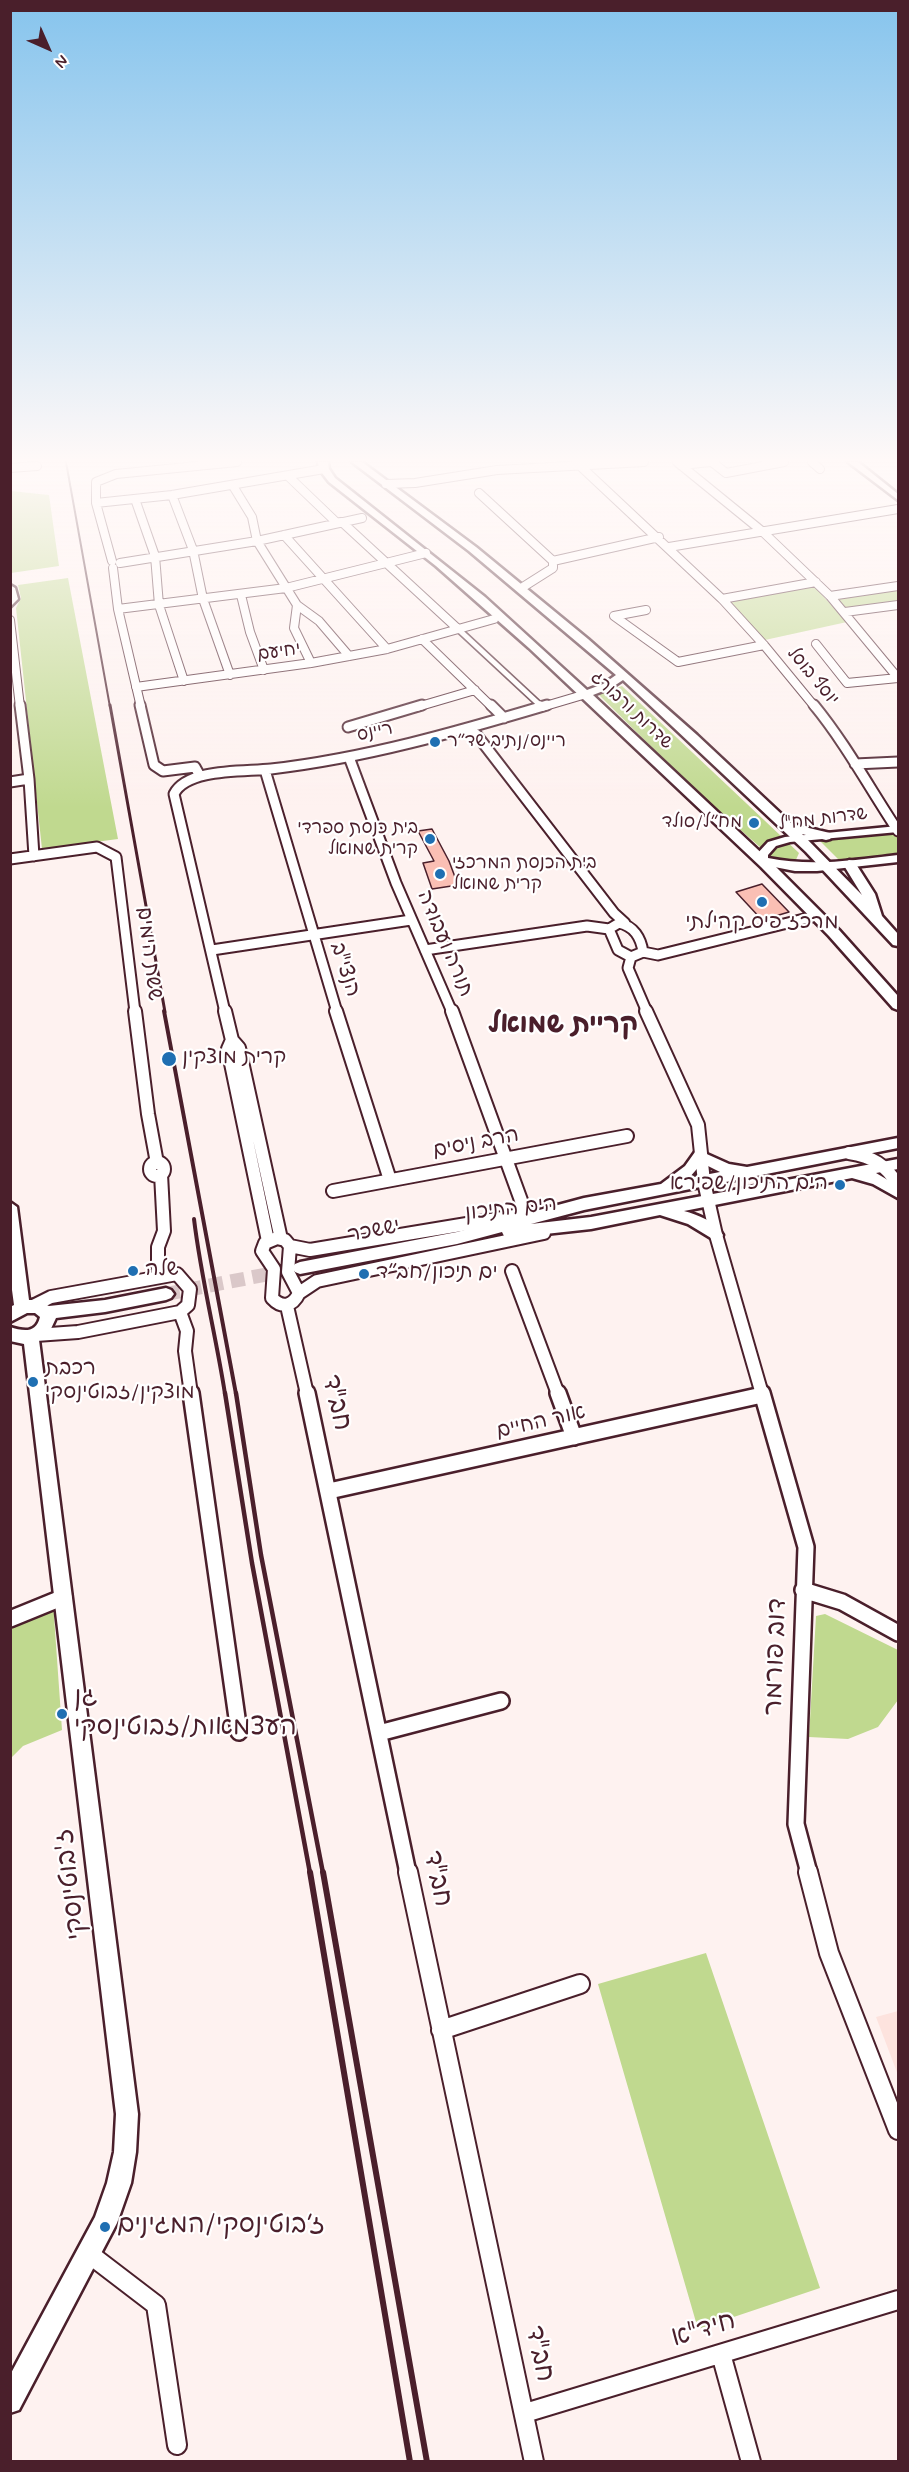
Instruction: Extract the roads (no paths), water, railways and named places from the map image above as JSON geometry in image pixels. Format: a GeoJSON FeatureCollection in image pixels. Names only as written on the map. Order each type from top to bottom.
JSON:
{"type":"FeatureCollection","features":[{"type":"Feature","properties":{"kind":"main road","name":"שדרות ורבורג"},"geometry":{"type":"LineString","coordinates":[[455,577],[582,690],[763,861],[898,1005]]}},
{"type":"Feature","properties":{"kind":"main road","name":"שדרות ורבורג"},"geometry":{"type":"LineString","coordinates":[[510,577],[623,675],[800,838],[898,942]]}},
{"type":"Feature","properties":{"kind":"main road","name":"ריינס"},"geometry":{"type":"LineString","coordinates":[[582,690],[608,686],[623,675]]}},
{"type":"Feature","properties":{"kind":"main road"},"geometry":{"type":"LineString","coordinates":[[785,824],[800,831],[826,836]]}},
{"type":"Feature","properties":{"kind":"main road"},"geometry":{"type":"LineString","coordinates":[[849,864],[856,878],[870,895],[875,917]]}},
{"type":"Feature","properties":{"kind":"street"},"geometry":{"type":"LineString","coordinates":[[116,577],[118,609],[154,765],[163,771],[195,767],[200,776]]}},
{"type":"Feature","properties":{"kind":"street"},"geometry":{"type":"LineString","coordinates":[[157,577],[159,605],[184,681]]}},
{"type":"Feature","properties":{"kind":"street"},"geometry":{"type":"LineString","coordinates":[[199,577],[203,599],[230,675]]}},
{"type":"Feature","properties":{"kind":"street"},"geometry":{"type":"LineString","coordinates":[[279,577],[297,605],[310,612],[321,622],[349,656]]}},
{"type":"Feature","properties":{"kind":"street"},"geometry":{"type":"LineString","coordinates":[[118,609],[241,595],[331,577]]}},
{"type":"Feature","properties":{"kind":"street"},"geometry":{"type":"LineString","coordinates":[[403,577],[542,707]]}},
{"type":"Feature","properties":{"kind":"street"},"geometry":{"type":"LineString","coordinates":[[523,587],[538,577]]}},
{"type":"Feature","properties":{"kind":"street","name":"יוסף בוסל"},"geometry":{"type":"LineString","coordinates":[[700,577],[764,645],[838,735],[898,830]]}},
{"type":"Feature","properties":{"kind":"street"},"geometry":{"type":"LineString","coordinates":[[811,577],[845,612],[898,678]]}},
{"type":"Feature","properties":{"kind":"street"},"geometry":{"type":"LineString","coordinates":[[325,579],[387,649]]}},
{"type":"Feature","properties":{"kind":"street"},"geometry":{"type":"LineString","coordinates":[[722,599],[816,582]]}},
{"type":"Feature","properties":{"kind":"street"},"geometry":{"type":"LineString","coordinates":[[831,596],[898,586]]}},
{"type":"Feature","properties":{"kind":"street"},"geometry":{"type":"LineString","coordinates":[[10,588],[13,599],[10,604]]}},
{"type":"Feature","properties":{"kind":"street"},"geometry":{"type":"LineString","coordinates":[[241,595],[250,632],[264,670]]}},
{"type":"Feature","properties":{"kind":"street"},"geometry":{"type":"LineString","coordinates":[[297,605],[292,616],[292,625],[311,663]]}},
{"type":"Feature","properties":{"kind":"street"},"geometry":{"type":"LineString","coordinates":[[845,612],[898,605]]}},
{"type":"Feature","properties":{"kind":"street"},"geometry":{"type":"LineString","coordinates":[[646,610],[614,616],[678,662],[764,645]]}},
{"type":"Feature","properties":{"kind":"street","name":"יחיעם"},"geometry":{"type":"LineString","coordinates":[[136,687],[311,663],[387,649],[494,619]]}},
{"type":"Feature","properties":{"kind":"street"},"geometry":{"type":"LineString","coordinates":[[10,620],[13,667],[29,779],[34,856]]}},
{"type":"Feature","properties":{"kind":"street"},"geometry":{"type":"LineString","coordinates":[[422,639],[504,718]]}},
{"type":"Feature","properties":{"kind":"street"},"geometry":{"type":"LineString","coordinates":[[816,644],[847,683],[898,678]]}},
{"type":"Feature","properties":{"kind":"street"},"geometry":{"type":"LineString","coordinates":[[348,727],[475,690]]}},
{"type":"Feature","properties":{"kind":"street","name":"ריינס"},"geometry":{"type":"LineString","coordinates":[[212,950],[174,794],[176,787],[183,781],[200,776],[265,770],[349,757],[465,729],[571,699],[582,690]]}},
{"type":"Feature","properties":{"kind":"street"},"geometry":{"type":"LineString","coordinates":[[10,723],[21,721]]}},
{"type":"Feature","properties":{"kind":"street"},"geometry":{"type":"LineString","coordinates":[[465,729],[476,734],[614,913],[639,938],[643,952]]}},
{"type":"Feature","properties":{"kind":"street","name":"תורה ועבודה"},"geometry":{"type":"LineString","coordinates":[[349,757],[411,920],[457,1023],[526,1214]]}},
{"type":"Feature","properties":{"kind":"street"},"geometry":{"type":"LineString","coordinates":[[855,764],[898,762]]}},
{"type":"Feature","properties":{"kind":"street","name":"הנצי\"ב"},"geometry":{"type":"LineString","coordinates":[[265,770],[312,934],[390,1180]]}},
{"type":"Feature","properties":{"kind":"street"},"geometry":{"type":"LineString","coordinates":[[10,782],[29,779]]}},
{"type":"Feature","properties":{"kind":"street","name":"שדרות מח\"ל"},"geometry":{"type":"LineString","coordinates":[[763,861],[766,848],[772,844],[800,838],[898,830]]}},
{"type":"Feature","properties":{"kind":"street","name":"ששת הימים"},"geometry":{"type":"LineString","coordinates":[[10,859],[97,847],[109,851],[116,857],[148,1114],[159,1169],[164,1231],[158,1247],[158,1277]]}},
{"type":"Feature","properties":{"kind":"street"},"geometry":{"type":"LineString","coordinates":[[763,861],[795,867],[898,859]]}},
{"type":"Feature","properties":{"kind":"street"},"geometry":{"type":"LineString","coordinates":[[609,929],[618,950],[630,957],[643,952],[657,955],[816,916]]}},
{"type":"Feature","properties":{"kind":"street"},"geometry":{"type":"LineString","coordinates":[[299,1293],[287,1267],[228,1049],[232,1040],[212,950],[411,920]]}},
{"type":"Feature","properties":{"kind":"street"},"geometry":{"type":"LineString","coordinates":[[426,950],[587,926],[609,929],[619,923],[625,923]]}},
{"type":"Feature","properties":{"kind":"street","name":"דוב פורמר"},"geometry":{"type":"LineString","coordinates":[[630,957],[628,968],[698,1125],[704,1182],[716,1235],[806,1547],[796,1824],[829,1953],[898,2130]]}},
{"type":"Feature","properties":{"kind":"street","name":"הרב ניסים"},"geometry":{"type":"LineString","coordinates":[[333,1191],[627,1136]]}},
{"type":"Feature","properties":{"kind":"street","name":"הים התיכון"},"geometry":{"type":"LineString","coordinates":[[457,1238],[584,1204],[898,1143]]}},
{"type":"Feature","properties":{"kind":"street"},"geometry":{"type":"LineString","coordinates":[[849,1153],[872,1157],[893,1165],[898,1185]]}},
{"type":"Feature","properties":{"kind":"street"},"geometry":{"type":"LineString","coordinates":[[647,1192],[670,1185],[690,1170],[700,1156],[726,1169],[757,1171]]}},
{"type":"Feature","properties":{"kind":"street","name":"הים התיכון"},"geometry":{"type":"LineString","coordinates":[[457,1238],[591,1223],[893,1165]]}},
{"type":"Feature","properties":{"kind":"street"},"geometry":{"type":"LineString","coordinates":[[848,1174],[877,1179],[898,1193]]}},
{"type":"Feature","properties":{"kind":"street"},"geometry":{"type":"LineString","coordinates":[[584,1204],[310,1250],[280,1242],[263,1244],[262,1251],[274,1269],[272,1298],[277,1304],[287,1306],[296,1301],[299,1293],[317,1281],[591,1223]]}},
{"type":"Feature","properties":{"kind":"street","name":"ז'בוטינסקי"},"geometry":{"type":"LineString","coordinates":[[10,1207],[64,1597],[127,2114],[125,2152],[119,2183],[105,2223],[10,2402]]}},
{"type":"Feature","properties":{"kind":"street"},"geometry":{"type":"LineString","coordinates":[[660,1210],[692,1218],[705,1225],[716,1235]]}},
{"type":"Feature","properties":{"kind":"street","name":"יששכר"},"geometry":{"type":"LineString","coordinates":[[300,1268],[457,1238]]}},
{"type":"Feature","properties":{"kind":"street"},"geometry":{"type":"LineString","coordinates":[[512,1271],[574,1437]]}},
{"type":"Feature","properties":{"kind":"street"},"geometry":{"type":"LineString","coordinates":[[177,1274],[190,1289],[191,1297],[188,1305],[180,1312],[78,1332],[26,1320],[51,1297],[177,1274]]}},
{"type":"Feature","properties":{"kind":"street"},"geometry":{"type":"LineString","coordinates":[[26,1320],[166,1294]]}},
{"type":"Feature","properties":{"kind":"street","name":"חב\"ד"},"geometry":{"type":"LineString","coordinates":[[287,1306],[329,1491],[534,2462]]}},
{"type":"Feature","properties":{"kind":"street"},"geometry":{"type":"LineString","coordinates":[[180,1312],[186,1321],[188,1335],[185,1351],[239,1731]]}},
{"type":"Feature","properties":{"kind":"street","name":"אור החיים"},"geometry":{"type":"LineString","coordinates":[[329,1491],[762,1395]]}},
{"type":"Feature","properties":{"kind":"street"},"geometry":{"type":"LineString","coordinates":[[803,1590],[842,1602],[898,1633]]}},
{"type":"Feature","properties":{"kind":"street"},"geometry":{"type":"LineString","coordinates":[[10,1619],[64,1597]]}},
{"type":"Feature","properties":{"kind":"street"},"geometry":{"type":"LineString","coordinates":[[380,1733],[501,1701]]}},
{"type":"Feature","properties":{"kind":"street"},"geometry":{"type":"LineString","coordinates":[[441,2030],[580,1984]]}},
{"type":"Feature","properties":{"kind":"street"},"geometry":{"type":"LineString","coordinates":[[88,2253],[156,2305],[177,2445]]}},
{"type":"Feature","properties":{"kind":"street","name":"חיד\"א"},"geometry":{"type":"LineString","coordinates":[[525,2414],[898,2300]]}},
{"type":"Feature","properties":{"kind":"street"},"geometry":{"type":"LineString","coordinates":[[721,2354],[751,2462]]}},
{"type":"Feature","properties":{"kind":"tunnel"},"geometry":{"type":"LineString","coordinates":[[166,1294],[300,1268]]}},
{"type":"Feature","properties":{"kind":"railway"},"geometry":{"type":"LineString","coordinates":[[87,577],[110,707]]}},
{"type":"Feature","properties":{"kind":"railway"},"geometry":{"type":"LineString","coordinates":[[110,705],[165,1012]]}},
{"type":"Feature","properties":{"kind":"railway"},"geometry":{"type":"LineString","coordinates":[[164,1011],[236,1394]]}},
{"type":"Feature","properties":{"kind":"railway"},"geometry":{"type":"LineString","coordinates":[[194,1219],[225,1394]]}},
{"type":"Feature","properties":{"kind":"railway"},"geometry":{"type":"LineString","coordinates":[[225,1393],[252,1563],[310,1873]]}},
{"type":"Feature","properties":{"kind":"railway"},"geometry":{"type":"LineString","coordinates":[[236,1393],[261,1555],[323,1873]]}},
{"type":"Feature","properties":{"kind":"railway"},"geometry":{"type":"LineString","coordinates":[[310,1872],[410,2462]]}},
{"type":"Feature","properties":{"kind":"railway"},"geometry":{"type":"LineString","coordinates":[[323,1872],[427,2462]]}},
{"type":"Feature","properties":{"kind":"place","name":"ריינס/נתיב שד״ר"},"geometry":{"type":"Point","coordinates":[435,742]}},
{"type":"Feature","properties":{"kind":"place","name":"מח״ל/סולד"},"geometry":{"type":"Point","coordinates":[754,823]}},
{"type":"Feature","properties":{"kind":"place","name":"בית כנסת ספרדי קרית שמואל"},"geometry":{"type":"Point","coordinates":[430,839]}},
{"type":"Feature","properties":{"kind":"place","name":"בית הכנסת המרכזי קרית שמואל"},"geometry":{"type":"Point","coordinates":[440,874]}},
{"type":"Feature","properties":{"kind":"place","name":"מרכז פיס קהילתי"},"geometry":{"type":"Point","coordinates":[762,902]}},
{"type":"Feature","properties":{"kind":"place","name":"קרית מוצקין"},"geometry":{"type":"Point","coordinates":[169,1059]}},
{"type":"Feature","properties":{"kind":"place","name":"הים התיכון/שפירא"},"geometry":{"type":"Point","coordinates":[840,1185]}},
{"type":"Feature","properties":{"kind":"place","name":"שלה"},"geometry":{"type":"Point","coordinates":[133,1271]}},
{"type":"Feature","properties":{"kind":"place","name":"ים תיכון/חב״ד"},"geometry":{"type":"Point","coordinates":[364,1274]}},
{"type":"Feature","properties":{"kind":"place","name":"רכבת מוצקין/זבוטינסקי"},"geometry":{"type":"Point","coordinates":[33,1382]}},
{"type":"Feature","properties":{"kind":"place","name":"גן העצמאות/זבוטינסקי"},"geometry":{"type":"Point","coordinates":[62,1714]}},
{"type":"Feature","properties":{"kind":"place","name":"ז׳בוטינסקי/המגינים"},"geometry":{"type":"Point","coordinates":[105,2227]}},
{"type":"Feature","properties":{"kind":"district","name":"קריית שמואל"},"geometry":{"type":"Point","coordinates":[563,1026]}}]}
